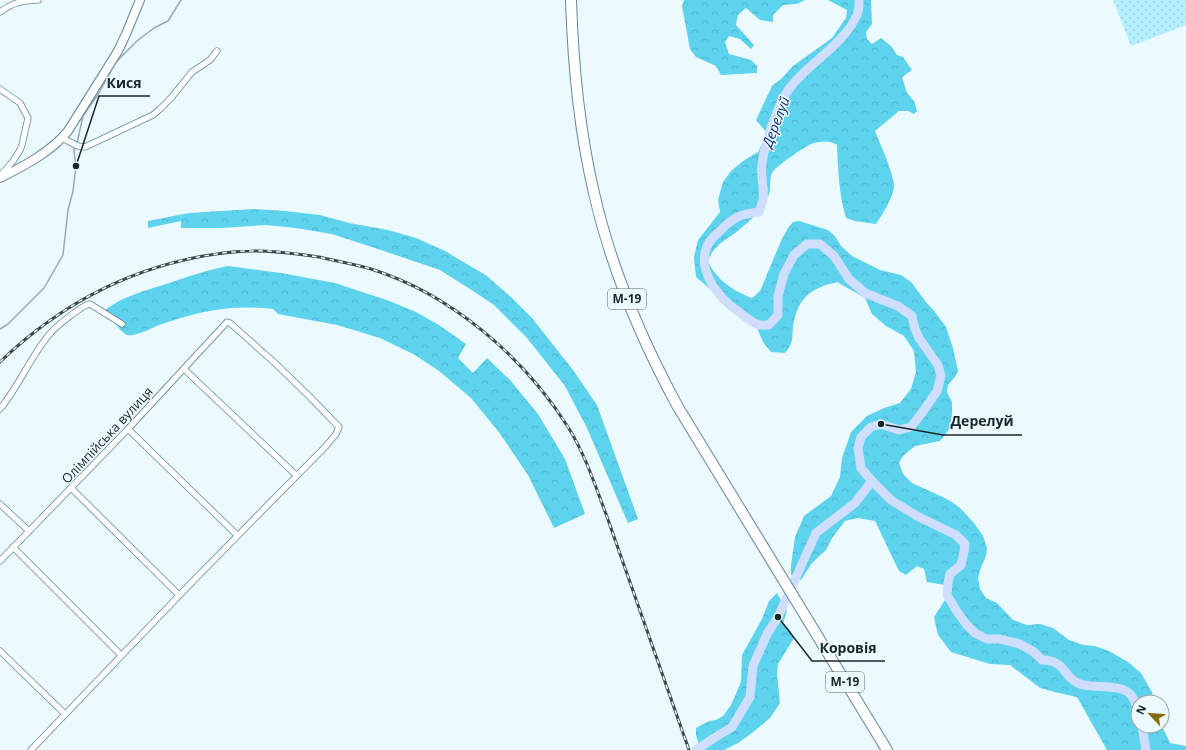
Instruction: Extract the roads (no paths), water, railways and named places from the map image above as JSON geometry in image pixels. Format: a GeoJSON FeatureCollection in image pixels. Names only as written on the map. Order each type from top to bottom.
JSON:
{"type":"FeatureCollection","features":[{"type":"Feature","properties":{"kind":"highway","name":"М-19"},"geometry":{"type":"LineString","coordinates":[[571,0],[576,89],[594,193],[600,217],[636,323],[678,407],[887,750]]}},
{"type":"Feature","properties":{"kind":"street"},"geometry":{"type":"LineString","coordinates":[[0,12],[11,4],[17,2],[38,0]]}},
{"type":"Feature","properties":{"kind":"street"},"geometry":{"type":"LineString","coordinates":[[0,177],[40,155],[62,138],[118,51],[140,0]]}},
{"type":"Feature","properties":{"kind":"street"},"geometry":{"type":"LineString","coordinates":[[62,138],[76,145],[85,147],[157,112],[171,98],[192,72],[210,60],[217,51]]}},
{"type":"Feature","properties":{"kind":"street"},"geometry":{"type":"LineString","coordinates":[[0,90],[20,103],[28,118],[22,145],[13,161],[0,177]]}},
{"type":"Feature","properties":{"kind":"street"},"geometry":{"type":"LineString","coordinates":[[0,409],[16,388],[40,347],[49,335],[77,311],[90,304],[122,324]]}},
{"type":"Feature","properties":{"kind":"street","name":"Олімпійська вулиця"},"geometry":{"type":"LineString","coordinates":[[0,561],[128,429],[227,322],[276,364],[338,426],[339,429],[326,446],[296,475]]}},
{"type":"Feature","properties":{"kind":"street"},"geometry":{"type":"LineString","coordinates":[[31,750],[296,475],[184,369]]}},
{"type":"Feature","properties":{"kind":"street"},"geometry":{"type":"LineString","coordinates":[[128,429],[237,535]]}},
{"type":"Feature","properties":{"kind":"street"},"geometry":{"type":"LineString","coordinates":[[71,488],[179,595]]}},
{"type":"Feature","properties":{"kind":"street"},"geometry":{"type":"LineString","coordinates":[[0,504],[29,531]]}},
{"type":"Feature","properties":{"kind":"street"},"geometry":{"type":"LineString","coordinates":[[13,547],[121,655]]}},
{"type":"Feature","properties":{"kind":"street"},"geometry":{"type":"LineString","coordinates":[[0,651],[65,714]]}},
{"type":"Feature","properties":{"kind":"waterway"},"geometry":{"type":"LineString","coordinates":[[77,143],[83,116],[99,93],[115,63],[137,41],[154,28],[168,21],[181,0]]}},
{"type":"Feature","properties":{"kind":"waterway","name":"Дерелуй"},"geometry":{"type":"LineString","coordinates":[[859,0],[859,10],[851,26],[843,36],[797,80],[789,89],[780,104],[763,156],[763,200],[759,212],[747,214],[737,218],[728,223],[713,237],[706,251],[704,261],[706,271],[716,290],[731,306],[755,323],[760,325],[769,325],[778,315],[778,296],[784,274],[794,255],[807,244],[820,244],[834,256],[849,279],[865,293],[898,306],[912,316],[919,338],[938,365],[941,376],[937,391],[911,427],[899,430],[881,424],[871,427],[861,437],[858,448],[861,468],[891,500],[917,516],[956,535],[965,544],[961,565],[950,574],[947,595],[966,624],[975,633],[987,639],[1000,639],[1020,644],[1034,652],[1042,660],[1056,663],[1070,678],[1080,684],[1121,689],[1130,694]]}},
{"type":"Feature","properties":{"kind":"waterway"},"geometry":{"type":"LineString","coordinates":[[0,329],[8,324],[44,288],[63,255],[68,210],[73,191],[76,166],[74,151],[75,147]]}},
{"type":"Feature","properties":{"kind":"waterway"},"geometry":{"type":"LineString","coordinates":[[696,750],[732,727],[750,697],[753,666],[767,634],[778,617],[816,533],[855,503],[872,481]]}},
{"type":"Feature","properties":{"kind":"waterway","name":"Дерелуй"},"geometry":{"type":"LineString","coordinates":[[1143,734],[1146,750]]}},
{"type":"Feature","properties":{"kind":"railway"},"geometry":{"type":"LineString","coordinates":[[0,362],[44,325],[91,295],[142,272],[198,257],[260,251],[285,252],[319,257],[371,269],[401,280],[429,294],[483,331],[507,353],[530,376],[550,401],[574,437],[580,448],[606,514],[689,750]]}},
{"type":"Feature","properties":{"kind":"place","name":"Кися"},"geometry":{"type":"Point","coordinates":[76,166]}},
{"type":"Feature","properties":{"kind":"place","name":"Дерелуй"},"geometry":{"type":"Point","coordinates":[881,424]}},
{"type":"Feature","properties":{"kind":"place","name":"Коровія"},"geometry":{"type":"Point","coordinates":[778,617]}}]}
